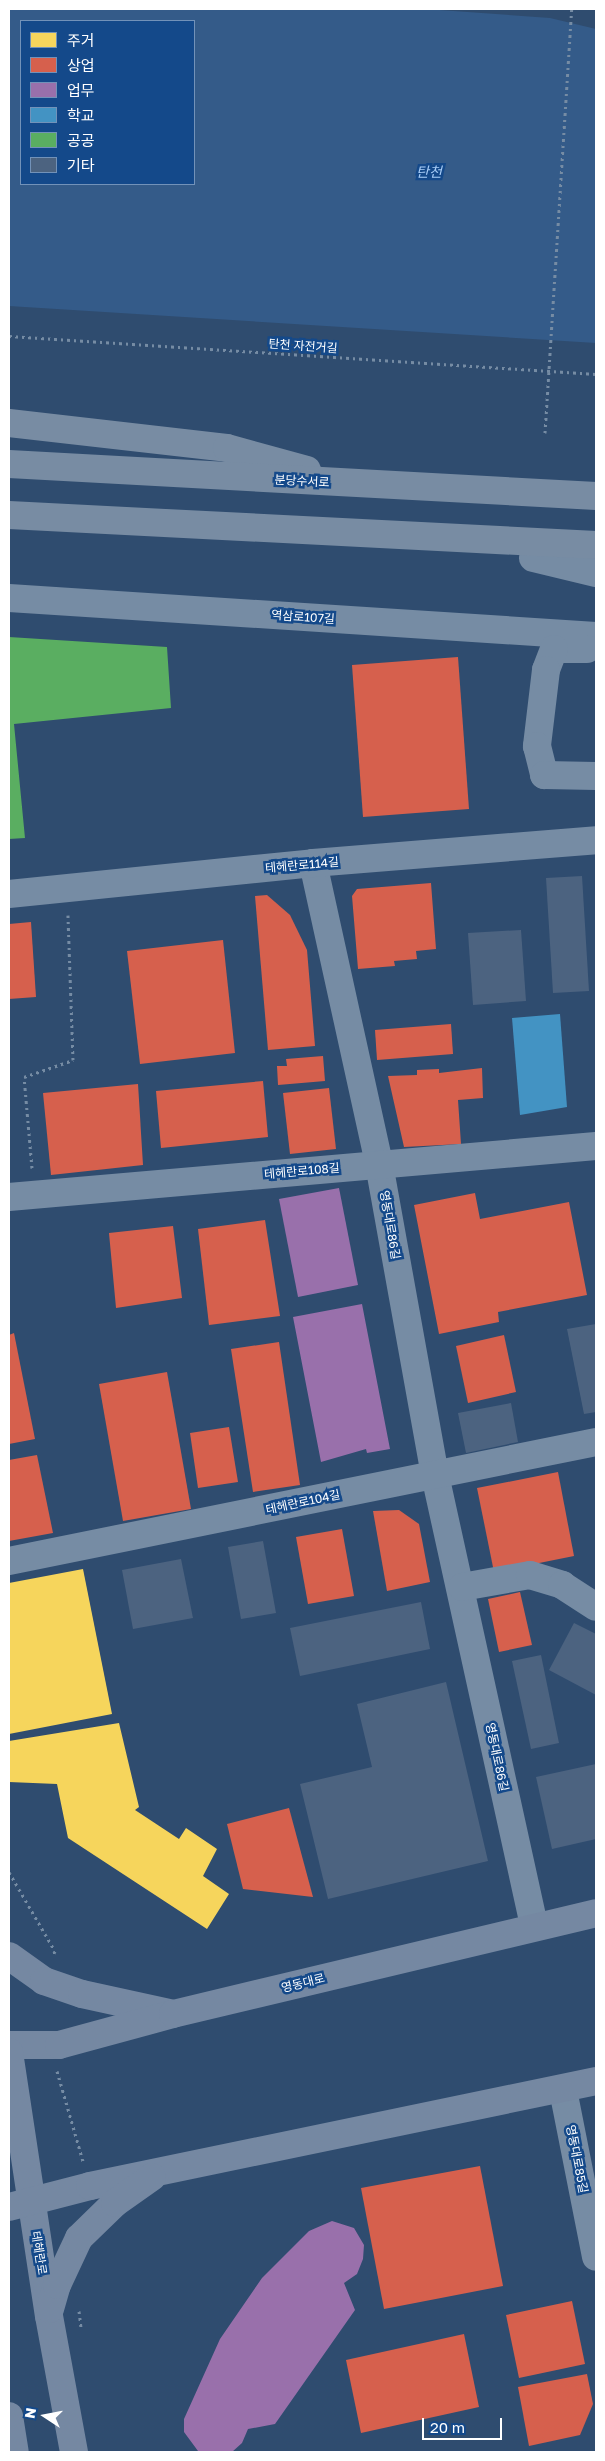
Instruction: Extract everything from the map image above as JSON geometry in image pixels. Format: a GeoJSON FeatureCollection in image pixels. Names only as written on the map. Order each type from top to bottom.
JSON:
{"type":"FeatureCollection","features":[{"type":"Feature","properties":{"kind":"highway"},"geometry":{"type":"LineString","coordinates":[[9,423],[227,448],[364,485]]}},
{"type":"Feature","properties":{"kind":"highway","name":"분당수서로"},"geometry":{"type":"LineString","coordinates":[[9,464],[364,485],[596,496]]}},
{"type":"Feature","properties":{"kind":"highway"},"geometry":{"type":"LineString","coordinates":[[9,515],[596,545]]}},
{"type":"Feature","properties":{"kind":"main road","name":"영동대로"},"geometry":{"type":"LineString","coordinates":[[9,2044],[60,2045],[173,2014],[596,1913]]}},
{"type":"Feature","properties":{"kind":"main road"},"geometry":{"type":"LineString","coordinates":[[9,1956],[44,1981],[82,1994],[173,2014]]}},
{"type":"Feature","properties":{"kind":"main road","name":"테헤란로"},"geometry":{"type":"LineString","coordinates":[[9,2052],[20,2205],[49,2316],[74,2452]]}},
{"type":"Feature","properties":{"kind":"main road"},"geometry":{"type":"LineString","coordinates":[[20,2205],[90,2186],[563,2090],[596,2081]]}},
{"type":"Feature","properties":{"kind":"main road"},"geometry":{"type":"LineString","coordinates":[[49,2316],[57,2285],[79,2238],[115,2203],[161,2171]]}},
{"type":"Feature","properties":{"kind":"main road"},"geometry":{"type":"LineString","coordinates":[[9,2416],[15,2452]]}},
{"type":"Feature","properties":{"kind":"street"},"geometry":{"type":"LineString","coordinates":[[533,558],[596,573]]}},
{"type":"Feature","properties":{"kind":"street","name":"역삼로107길"},"geometry":{"type":"LineString","coordinates":[[9,598],[596,636]]}},
{"type":"Feature","properties":{"kind":"street"},"geometry":{"type":"LineString","coordinates":[[596,648],[554,649],[546,670],[537,746],[544,775],[596,776]]}},
{"type":"Feature","properties":{"kind":"street","name":"테헤란로114길"},"geometry":{"type":"LineString","coordinates":[[9,894],[313,863],[596,840]]}},
{"type":"Feature","properties":{"kind":"street","name":"영동대로86길"},"geometry":{"type":"LineString","coordinates":[[313,863],[379,1164],[435,1475],[462,1587],[534,1927]]}},
{"type":"Feature","properties":{"kind":"street","name":"테헤란로108길"},"geometry":{"type":"LineString","coordinates":[[22,1196],[596,1146]]}},
{"type":"Feature","properties":{"kind":"street","name":"테헤란로104길"},"geometry":{"type":"LineString","coordinates":[[9,1561],[596,1442]]}},
{"type":"Feature","properties":{"kind":"street"},"geometry":{"type":"LineString","coordinates":[[462,1587],[530,1575],[562,1585],[596,1607]]}},
{"type":"Feature","properties":{"kind":"street","name":"영동대로85길"},"geometry":{"type":"LineString","coordinates":[[563,2090],[596,2257]]}},
{"type":"Feature","properties":{"kind":"path"},"geometry":{"type":"LineString","coordinates":[[545,433],[572,9]]}},
{"type":"Feature","properties":{"kind":"path","name":"탄천 자전거길"},"geometry":{"type":"LineString","coordinates":[[9,336],[596,374]]}},
{"type":"Feature","properties":{"kind":"path"},"geometry":{"type":"LineString","coordinates":[[22,1196],[24,1077],[74,1060],[67,889]]}},
{"type":"Feature","properties":{"kind":"path"},"geometry":{"type":"LineString","coordinates":[[9,1872],[55,1951],[44,1981]]}},
{"type":"Feature","properties":{"kind":"path"},"geometry":{"type":"LineString","coordinates":[[49,2045],[90,2186]]}},
{"type":"Feature","properties":{"kind":"path"},"geometry":{"type":"LineString","coordinates":[[78,2301],[81,2330]]}},
{"type":"Feature","properties":{"kind":"water","name":"탄천"},"geometry":{"type":"Polygon","coordinates":[[[9,9],[425,9],[550,18],[596,29],[596,343],[9,306],[9,9]]]}},
{"type":"Feature","properties":{"kind":"building: 주거"},"geometry":{"type":"Polygon","coordinates":[[[83,1569],[112,1714],[9,1734],[9,1583],[83,1569]]]}},
{"type":"Feature","properties":{"kind":"building: 주거"},"geometry":{"type":"Polygon","coordinates":[[[119,1723],[139,1807],[135,1810],[179,1839],[186,1828],[217,1849],[203,1876],[229,1894],[207,1929],[68,1838],[57,1784],[9,1782],[9,1741],[119,1723]]]}},
{"type":"Feature","properties":{"kind":"building: 상업"},"geometry":{"type":"Polygon","coordinates":[[[458,657],[469,809],[363,817],[352,665],[458,657]]]}},
{"type":"Feature","properties":{"kind":"building: 상업"},"geometry":{"type":"Polygon","coordinates":[[[431,883],[436,949],[416,951],[417,959],[394,961],[395,966],[358,969],[352,896],[357,889],[431,883]]]}},
{"type":"Feature","properties":{"kind":"building: 상업"},"geometry":{"type":"Polygon","coordinates":[[[267,895],[290,915],[307,950],[315,1046],[268,1050],[255,896],[267,895]]]}},
{"type":"Feature","properties":{"kind":"building: 상업"},"geometry":{"type":"Polygon","coordinates":[[[31,922],[36,997],[9,999],[9,924],[31,922]]]}},
{"type":"Feature","properties":{"kind":"building: 상업"},"geometry":{"type":"Polygon","coordinates":[[[223,940],[235,1053],[140,1064],[127,951],[223,940]]]}},
{"type":"Feature","properties":{"kind":"building: 상업"},"geometry":{"type":"Polygon","coordinates":[[[451,1024],[453,1054],[377,1060],[375,1030],[451,1024]]]}},
{"type":"Feature","properties":{"kind":"building: 상업"},"geometry":{"type":"Polygon","coordinates":[[[323,1056],[325,1081],[278,1085],[277,1066],[287,1066],[286,1059],[323,1056]]]}},
{"type":"Feature","properties":{"kind":"building: 상업"},"geometry":{"type":"Polygon","coordinates":[[[482,1068],[483,1098],[458,1100],[461,1144],[404,1147],[388,1076],[417,1075],[417,1070],[439,1069],[439,1073],[482,1068]]]}},
{"type":"Feature","properties":{"kind":"building: 상업"},"geometry":{"type":"Polygon","coordinates":[[[263,1081],[268,1137],[161,1148],[156,1091],[263,1081]]]}},
{"type":"Feature","properties":{"kind":"building: 상업"},"geometry":{"type":"Polygon","coordinates":[[[138,1084],[143,1165],[51,1175],[43,1093],[138,1084]]]}},
{"type":"Feature","properties":{"kind":"building: 상업"},"geometry":{"type":"Polygon","coordinates":[[[329,1088],[336,1149],[290,1154],[283,1093],[329,1088]]]}},
{"type":"Feature","properties":{"kind":"building: 상업"},"geometry":{"type":"Polygon","coordinates":[[[475,1193],[480,1219],[569,1202],[587,1295],[498,1312],[499,1322],[439,1334],[414,1205],[475,1193]]]}},
{"type":"Feature","properties":{"kind":"building: 상업"},"geometry":{"type":"Polygon","coordinates":[[[265,1220],[280,1316],[209,1325],[198,1229],[265,1220]]]}},
{"type":"Feature","properties":{"kind":"building: 상업"},"geometry":{"type":"Polygon","coordinates":[[[173,1226],[182,1298],[116,1308],[109,1233],[173,1226]]]}},
{"type":"Feature","properties":{"kind":"building: 상업"},"geometry":{"type":"Polygon","coordinates":[[[14,1333],[35,1439],[9,1444],[9,1335],[14,1333]]]}},
{"type":"Feature","properties":{"kind":"building: 상업"},"geometry":{"type":"Polygon","coordinates":[[[504,1335],[516,1392],[468,1403],[456,1346],[504,1335]]]}},
{"type":"Feature","properties":{"kind":"building: 상업"},"geometry":{"type":"Polygon","coordinates":[[[279,1342],[300,1485],[253,1492],[231,1349],[279,1342]]]}},
{"type":"Feature","properties":{"kind":"building: 상업"},"geometry":{"type":"Polygon","coordinates":[[[167,1372],[191,1509],[123,1521],[99,1384],[167,1372]]]}},
{"type":"Feature","properties":{"kind":"building: 상업"},"geometry":{"type":"Polygon","coordinates":[[[229,1427],[238,1482],[198,1488],[190,1433],[229,1427]]]}},
{"type":"Feature","properties":{"kind":"building: 상업"},"geometry":{"type":"Polygon","coordinates":[[[37,1455],[53,1533],[9,1541],[9,1460],[37,1455]]]}},
{"type":"Feature","properties":{"kind":"building: 상업"},"geometry":{"type":"Polygon","coordinates":[[[558,1472],[574,1556],[494,1572],[477,1488],[558,1472]]]}},
{"type":"Feature","properties":{"kind":"building: 상업"},"geometry":{"type":"Polygon","coordinates":[[[399,1510],[419,1524],[430,1582],[387,1591],[373,1511],[399,1510]]]}},
{"type":"Feature","properties":{"kind":"building: 상업"},"geometry":{"type":"Polygon","coordinates":[[[342,1529],[354,1596],[308,1604],[296,1537],[342,1529]]]}},
{"type":"Feature","properties":{"kind":"building: 상업"},"geometry":{"type":"Polygon","coordinates":[[[520,1592],[532,1645],[499,1652],[488,1599],[520,1592]]]}},
{"type":"Feature","properties":{"kind":"building: 상업"},"geometry":{"type":"Polygon","coordinates":[[[289,1808],[313,1897],[243,1889],[227,1824],[289,1808]]]}},
{"type":"Feature","properties":{"kind":"building: 상업"},"geometry":{"type":"Polygon","coordinates":[[[480,2166],[503,2286],[384,2309],[361,2188],[480,2166]]]}},
{"type":"Feature","properties":{"kind":"building: 상업"},"geometry":{"type":"Polygon","coordinates":[[[572,2301],[585,2364],[519,2378],[506,2315],[572,2301]]]}},
{"type":"Feature","properties":{"kind":"building: 상업"},"geometry":{"type":"Polygon","coordinates":[[[464,2334],[479,2407],[361,2433],[346,2360],[464,2334]]]}},
{"type":"Feature","properties":{"kind":"building: 상업"},"geometry":{"type":"Polygon","coordinates":[[[587,2374],[593,2404],[580,2435],[529,2446],[518,2387],[587,2374]]]}},
{"type":"Feature","properties":{"kind":"building: 업무"},"geometry":{"type":"Polygon","coordinates":[[[339,1188],[358,1285],[298,1297],[279,1199],[339,1188]]]}},
{"type":"Feature","properties":{"kind":"building: 업무"},"geometry":{"type":"Polygon","coordinates":[[[362,1304],[390,1449],[367,1453],[366,1449],[321,1462],[293,1317],[362,1304]]]}},
{"type":"Feature","properties":{"kind":"building: 업무"},"geometry":{"type":"Polygon","coordinates":[[[332,2221],[354,2228],[364,2245],[363,2259],[357,2274],[344,2283],[355,2310],[275,2424],[248,2429],[242,2443],[232,2452],[198,2451],[184,2432],[184,2419],[220,2339],[262,2278],[309,2231],[332,2221]]]}},
{"type":"Feature","properties":{"kind":"building: 학교"},"geometry":{"type":"Polygon","coordinates":[[[560,1014],[567,1107],[520,1115],[512,1018],[560,1014]]]}},
{"type":"Feature","properties":{"kind":"building: 공공"},"geometry":{"type":"Polygon","coordinates":[[[9,637],[167,647],[171,708],[14,724],[25,838],[9,839],[9,637]]]}},
{"type":"Feature","properties":{"kind":"building: 기타"},"geometry":{"type":"Polygon","coordinates":[[[582,876],[589,991],[553,993],[546,878],[582,876]]]}},
{"type":"Feature","properties":{"kind":"building: 기타"},"geometry":{"type":"Polygon","coordinates":[[[521,930],[526,1001],[473,1005],[468,933],[521,930]]]}},
{"type":"Feature","properties":{"kind":"building: 기타"},"geometry":{"type":"Polygon","coordinates":[[[596,1324],[596,1412],[584,1414],[567,1329],[596,1324]]]}},
{"type":"Feature","properties":{"kind":"building: 기타"},"geometry":{"type":"Polygon","coordinates":[[[511,1403],[518,1442],[466,1453],[458,1413],[511,1403]]]}},
{"type":"Feature","properties":{"kind":"building: 기타"},"geometry":{"type":"Polygon","coordinates":[[[263,1541],[276,1613],[241,1619],[228,1547],[263,1541]]]}},
{"type":"Feature","properties":{"kind":"building: 기타"},"geometry":{"type":"Polygon","coordinates":[[[181,1559],[193,1618],[133,1629],[122,1570],[181,1559]]]}},
{"type":"Feature","properties":{"kind":"building: 기타"},"geometry":{"type":"Polygon","coordinates":[[[421,1602],[430,1649],[300,1676],[290,1628],[421,1602]]]}},
{"type":"Feature","properties":{"kind":"building: 기타"},"geometry":{"type":"Polygon","coordinates":[[[574,1623],[596,1634],[596,1695],[549,1670],[574,1623]]]}},
{"type":"Feature","properties":{"kind":"building: 기타"},"geometry":{"type":"Polygon","coordinates":[[[541,1655],[559,1743],[531,1749],[512,1661],[541,1655]]]}},
{"type":"Feature","properties":{"kind":"building: 기타"},"geometry":{"type":"Polygon","coordinates":[[[446,1682],[488,1861],[328,1899],[300,1784],[372,1767],[357,1704],[446,1682]]]}},
{"type":"Feature","properties":{"kind":"building: 기타"},"geometry":{"type":"Polygon","coordinates":[[[596,1764],[596,1839],[552,1849],[536,1777],[596,1764]]]}}]}
